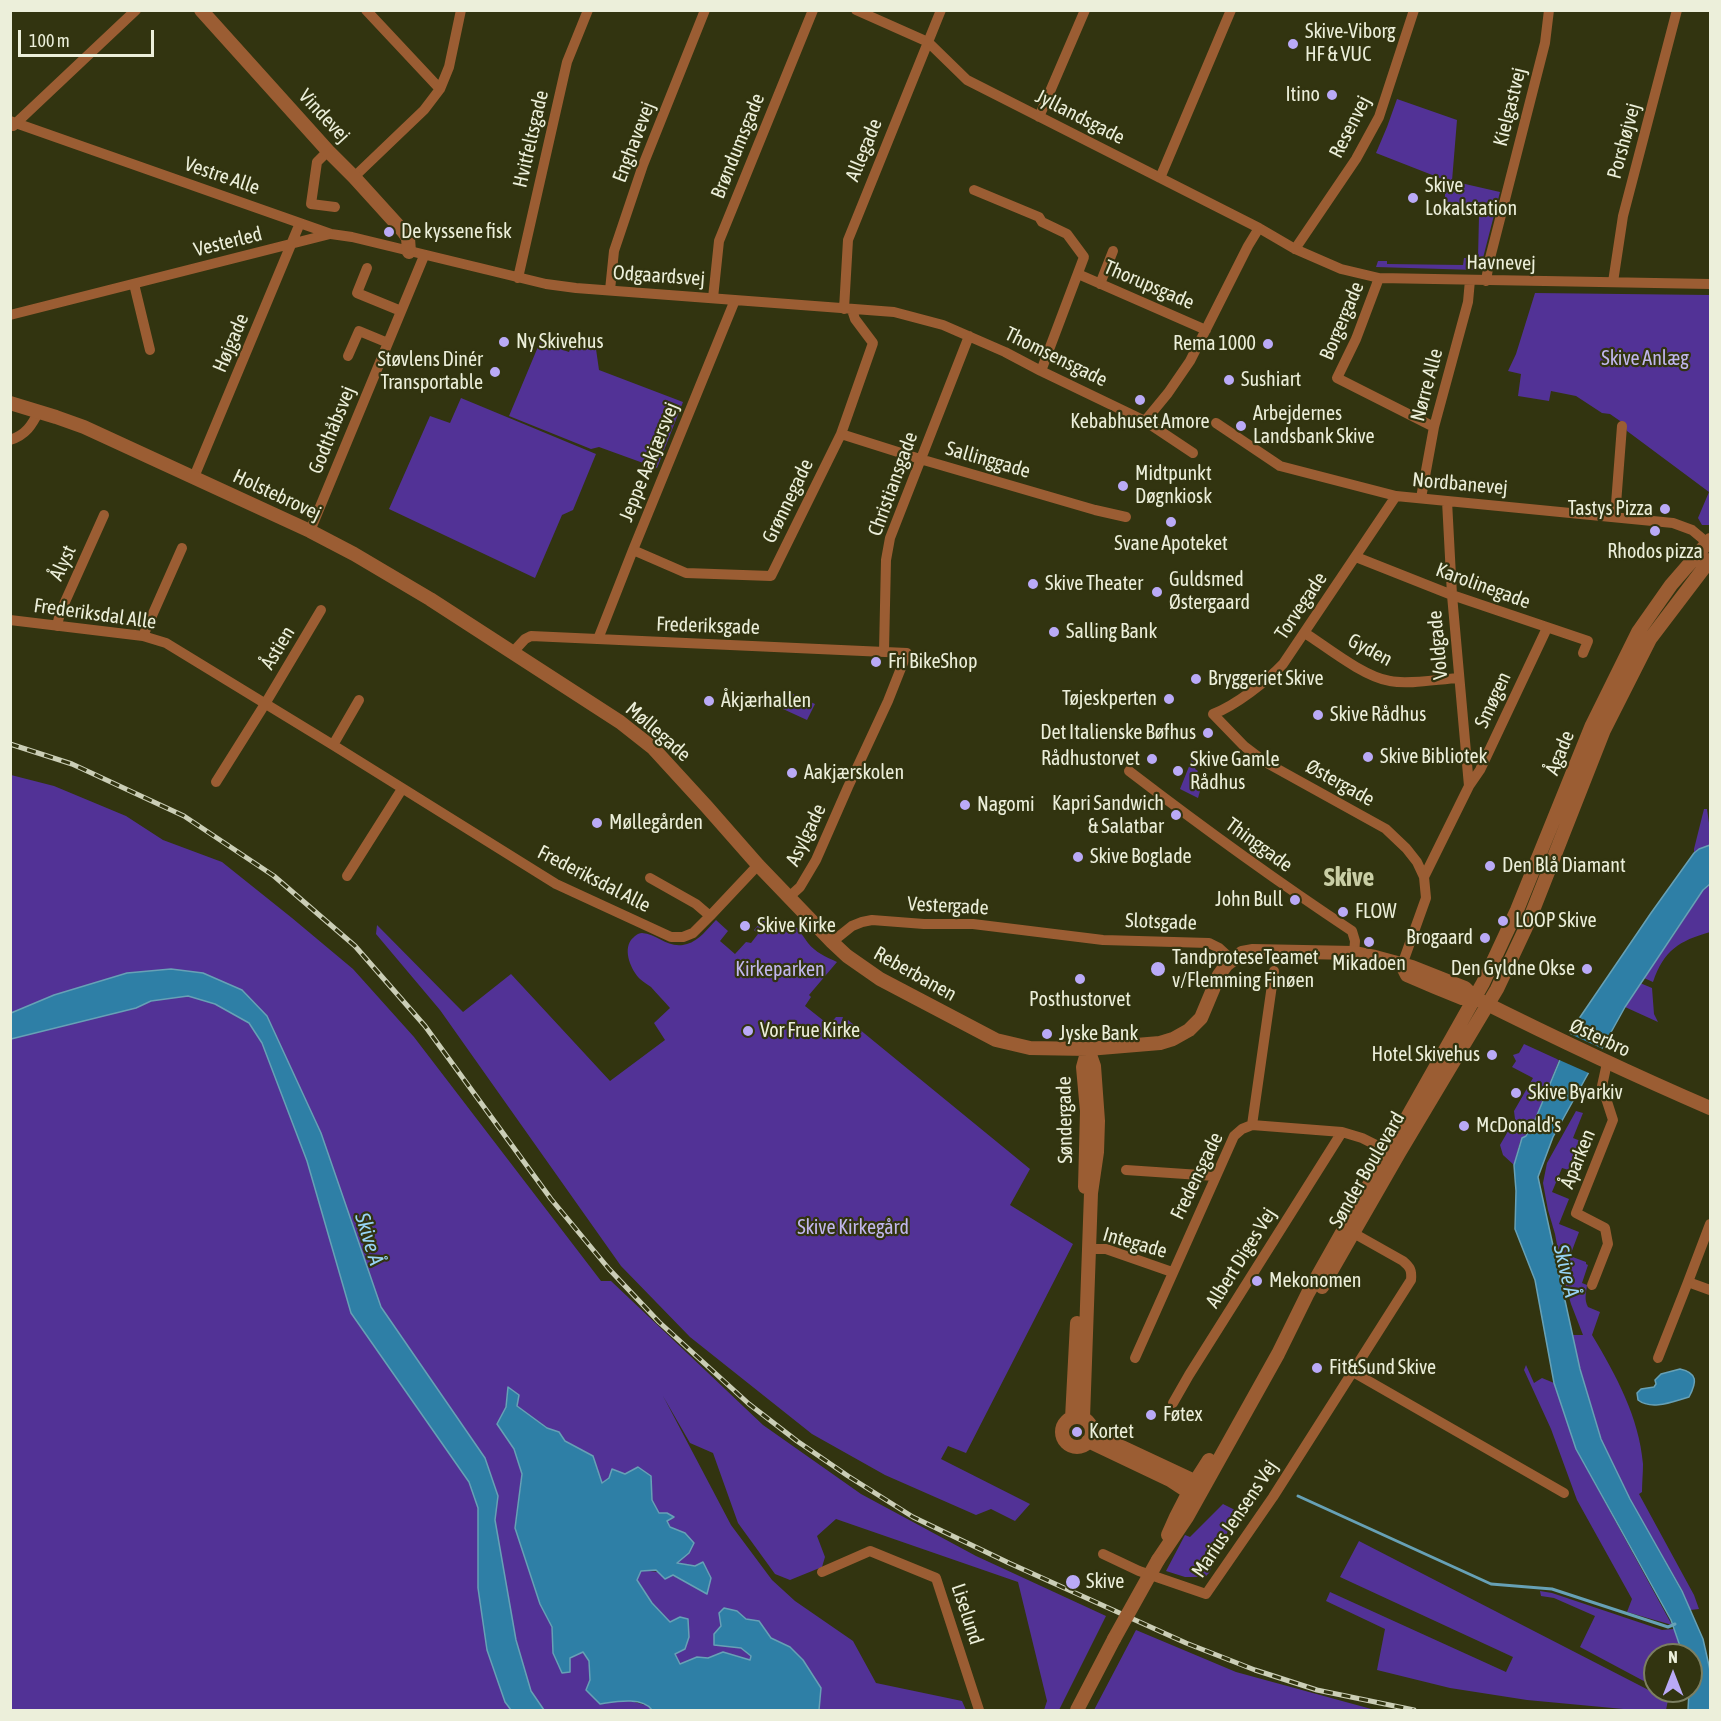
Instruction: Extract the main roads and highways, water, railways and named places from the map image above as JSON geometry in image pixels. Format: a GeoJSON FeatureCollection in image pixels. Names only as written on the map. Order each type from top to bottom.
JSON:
{"type":"FeatureCollection","features":[{"type":"Feature","properties":{"kind":"water"},"geometry":{"type":"Polygon","coordinates":[[[1710,845],[1710,884],[1703,890],[1625,1007],[1553,1137],[1538,1177],[1580,1369],[1601,1439],[1630,1499],[1682,1591],[1703,1639],[1710,1670],[1710,1710],[1688,1710],[1688,1703],[1703,1703],[1703,1643],[1679,1643],[1671,1620],[1576,1449],[1554,1383],[1535,1280],[1515,1229],[1514,1165],[1522,1138],[1526,1136],[1535,1120],[1574,1026],[1651,913],[1699,849],[1710,845]]]}},
{"type":"Feature","properties":{"kind":"water"},"geometry":{"type":"Polygon","coordinates":[[[171,969],[203,973],[242,990],[267,1016],[321,1133],[381,1307],[485,1458],[498,1496],[495,1520],[516,1640],[531,1691],[544,1710],[511,1710],[505,1702],[487,1650],[478,1588],[478,1508],[469,1482],[351,1313],[307,1161],[262,1043],[249,1023],[215,1004],[188,996],[151,1001],[136,1008],[11,1039],[11,1013],[54,995],[127,973],[171,969]]]}},
{"type":"Feature","properties":{"kind":"water"},"geometry":{"type":"Polygon","coordinates":[[[1680,1369],[1690,1373],[1694,1379],[1694,1387],[1689,1397],[1656,1405],[1638,1400],[1637,1393],[1641,1389],[1654,1387],[1655,1380],[1661,1374],[1680,1369]]]}},
{"type":"Feature","properties":{"kind":"water"},"geometry":{"type":"Polygon","coordinates":[[[508,1387],[519,1395],[517,1406],[547,1428],[559,1432],[565,1441],[593,1456],[602,1483],[609,1478],[612,1469],[625,1474],[638,1467],[651,1476],[652,1500],[659,1513],[667,1513],[674,1517],[667,1521],[670,1527],[685,1533],[694,1543],[689,1553],[677,1563],[695,1566],[703,1562],[711,1578],[707,1594],[673,1575],[665,1579],[656,1570],[641,1571],[637,1580],[652,1603],[670,1622],[680,1617],[688,1619],[689,1637],[685,1649],[675,1654],[680,1664],[697,1657],[708,1658],[723,1652],[750,1660],[751,1656],[741,1648],[714,1645],[714,1634],[721,1626],[719,1613],[724,1608],[737,1611],[746,1619],[759,1621],[771,1638],[790,1647],[803,1660],[821,1688],[819,1710],[652,1710],[635,1701],[600,1704],[586,1690],[590,1680],[589,1661],[583,1652],[570,1658],[570,1672],[562,1673],[553,1653],[552,1627],[540,1604],[515,1528],[522,1474],[514,1449],[497,1424],[506,1407],[508,1387]]]}},
{"type":"Feature","properties":{"kind":"waterway"},"geometry":{"type":"LineString","coordinates":[[1298,1496],[1491,1584],[1552,1589],[1668,1627],[1675,1624]]}},
{"type":"Feature","properties":{"kind":"railway"},"geometry":{"type":"LineString","coordinates":[[10,744],[72,764],[184,816],[274,876],[355,946],[425,1026],[551,1199],[609,1269],[659,1322],[749,1404],[797,1441],[913,1517],[1186,1643],[1255,1670],[1317,1690],[1414,1710]]}},
{"type":"Feature","properties":{"kind":"place","name":"Skive-Viborg HF & VUC"},"geometry":{"type":"Point","coordinates":[1293,44]}},
{"type":"Feature","properties":{"kind":"place","name":"Itino"},"geometry":{"type":"Point","coordinates":[1332,95]}},
{"type":"Feature","properties":{"kind":"place","name":"Skive Lokalstation"},"geometry":{"type":"Point","coordinates":[1413,198]}},
{"type":"Feature","properties":{"kind":"place","name":"De kyssene fisk"},"geometry":{"type":"Point","coordinates":[389,232]}},
{"type":"Feature","properties":{"kind":"place","name":"Ny Skivehus"},"geometry":{"type":"Point","coordinates":[504,342]}},
{"type":"Feature","properties":{"kind":"place","name":"Rema 1000"},"geometry":{"type":"Point","coordinates":[1268,344]}},
{"type":"Feature","properties":{"kind":"place","name":"Støvlens Dinér Transportable"},"geometry":{"type":"Point","coordinates":[495,372]}},
{"type":"Feature","properties":{"kind":"place","name":"Sushiart"},"geometry":{"type":"Point","coordinates":[1229,380]}},
{"type":"Feature","properties":{"kind":"place","name":"Kebabhuset Amore"},"geometry":{"type":"Point","coordinates":[1140,400]}},
{"type":"Feature","properties":{"kind":"place","name":"Arbejdernes Landsbank Skive"},"geometry":{"type":"Point","coordinates":[1241,426]}},
{"type":"Feature","properties":{"kind":"place","name":"Midtpunkt Døgnkiosk"},"geometry":{"type":"Point","coordinates":[1123,486]}},
{"type":"Feature","properties":{"kind":"place","name":"Tastys Pizza"},"geometry":{"type":"Point","coordinates":[1665,509]}},
{"type":"Feature","properties":{"kind":"place","name":"Svane Apoteket"},"geometry":{"type":"Point","coordinates":[1171,522]}},
{"type":"Feature","properties":{"kind":"place","name":"Rhodos pizza"},"geometry":{"type":"Point","coordinates":[1655,531]}},
{"type":"Feature","properties":{"kind":"place","name":"Skive Theater"},"geometry":{"type":"Point","coordinates":[1033,584]}},
{"type":"Feature","properties":{"kind":"place","name":"Guldsmed Østergaard"},"geometry":{"type":"Point","coordinates":[1157,592]}},
{"type":"Feature","properties":{"kind":"place","name":"Salling Bank"},"geometry":{"type":"Point","coordinates":[1054,632]}},
{"type":"Feature","properties":{"kind":"place","name":"Fri BikeShop"},"geometry":{"type":"Point","coordinates":[876,662]}},
{"type":"Feature","properties":{"kind":"place","name":"Bryggeriet Skive"},"geometry":{"type":"Point","coordinates":[1196,679]}},
{"type":"Feature","properties":{"kind":"place","name":"Tøjeskperten"},"geometry":{"type":"Point","coordinates":[1169,699]}},
{"type":"Feature","properties":{"kind":"place","name":"Åkjærhallen"},"geometry":{"type":"Point","coordinates":[709,701]}},
{"type":"Feature","properties":{"kind":"place","name":"Skive Rådhus"},"geometry":{"type":"Point","coordinates":[1318,715]}},
{"type":"Feature","properties":{"kind":"place","name":"Det Italienske Bøfhus"},"geometry":{"type":"Point","coordinates":[1208,733]}},
{"type":"Feature","properties":{"kind":"place","name":"Skive Bibliotek"},"geometry":{"type":"Point","coordinates":[1368,757]}},
{"type":"Feature","properties":{"kind":"place","name":"Rådhustorvet"},"geometry":{"type":"Point","coordinates":[1152,759]}},
{"type":"Feature","properties":{"kind":"place","name":"Skive Gamle Rådhus"},"geometry":{"type":"Point","coordinates":[1178,771]}},
{"type":"Feature","properties":{"kind":"place","name":"Aakjærskolen"},"geometry":{"type":"Point","coordinates":[792,773]}},
{"type":"Feature","properties":{"kind":"place","name":"Nagomi"},"geometry":{"type":"Point","coordinates":[965,805]}},
{"type":"Feature","properties":{"kind":"place","name":"Kapri Sandwich & Salatbar"},"geometry":{"type":"Point","coordinates":[1176,815]}},
{"type":"Feature","properties":{"kind":"place","name":"Møllegården"},"geometry":{"type":"Point","coordinates":[597,823]}},
{"type":"Feature","properties":{"kind":"place","name":"Skive Boglade"},"geometry":{"type":"Point","coordinates":[1078,857]}},
{"type":"Feature","properties":{"kind":"place","name":"Den Blå Diamant"},"geometry":{"type":"Point","coordinates":[1490,866]}},
{"type":"Feature","properties":{"kind":"place","name":"John Bull"},"geometry":{"type":"Point","coordinates":[1295,900]}},
{"type":"Feature","properties":{"kind":"place","name":"FLOW"},"geometry":{"type":"Point","coordinates":[1343,912]}},
{"type":"Feature","properties":{"kind":"place","name":"LOOP Skive"},"geometry":{"type":"Point","coordinates":[1503,921]}},
{"type":"Feature","properties":{"kind":"place","name":"Skive Kirke"},"geometry":{"type":"Point","coordinates":[745,926]}},
{"type":"Feature","properties":{"kind":"place","name":"Brogaard"},"geometry":{"type":"Point","coordinates":[1485,938]}},
{"type":"Feature","properties":{"kind":"place","name":"Mikadoen"},"geometry":{"type":"Point","coordinates":[1369,942]}},
{"type":"Feature","properties":{"kind":"place","name":"TandproteseTeamet v/Flemming Finøen"},"geometry":{"type":"Point","coordinates":[1158,969]}},
{"type":"Feature","properties":{"kind":"place","name":"Den Gyldne Okse"},"geometry":{"type":"Point","coordinates":[1587,969]}},
{"type":"Feature","properties":{"kind":"place","name":"Posthustorvet"},"geometry":{"type":"Point","coordinates":[1080,979]}},
{"type":"Feature","properties":{"kind":"place","name":"Vor Frue Kirke"},"geometry":{"type":"Point","coordinates":[748,1031]}},
{"type":"Feature","properties":{"kind":"place","name":"Jyske Bank"},"geometry":{"type":"Point","coordinates":[1047,1034]}},
{"type":"Feature","properties":{"kind":"place","name":"Hotel Skivehus"},"geometry":{"type":"Point","coordinates":[1492,1055]}},
{"type":"Feature","properties":{"kind":"place","name":"Skive Byarkiv"},"geometry":{"type":"Point","coordinates":[1516,1093]}},
{"type":"Feature","properties":{"kind":"place","name":"McDonald's"},"geometry":{"type":"Point","coordinates":[1464,1126]}},
{"type":"Feature","properties":{"kind":"place","name":"Mekonomen"},"geometry":{"type":"Point","coordinates":[1257,1281]}},
{"type":"Feature","properties":{"kind":"place","name":"Fit&Sund Skive"},"geometry":{"type":"Point","coordinates":[1317,1368]}},
{"type":"Feature","properties":{"kind":"place","name":"Føtex"},"geometry":{"type":"Point","coordinates":[1151,1415]}},
{"type":"Feature","properties":{"kind":"place","name":"Kortet"},"geometry":{"type":"Point","coordinates":[1077,1432]}},
{"type":"Feature","properties":{"kind":"place","name":"Skive"},"geometry":{"type":"Point","coordinates":[1073,1582]}},
{"type":"Feature","properties":{"kind":"district","name":"Skive"},"geometry":{"type":"Point","coordinates":[1349,878]}},
{"type":"Feature","properties":{"kind":"park label","name":"Skive Anlæg"},"geometry":{"type":"Point","coordinates":[1645,359]}},
{"type":"Feature","properties":{"kind":"park label","name":"Kirkeparken"},"geometry":{"type":"Point","coordinates":[780,970]}},
{"type":"Feature","properties":{"kind":"park label","name":"Skive Kirkegård"},"geometry":{"type":"Point","coordinates":[853,1228]}},
{"type":"Feature","properties":{"kind":"water label","name":"Skive Å"},"geometry":{"type":"Point","coordinates":[369,1239]}},
{"type":"Feature","properties":{"kind":"water label","name":"Skive Å"},"geometry":{"type":"Point","coordinates":[1566,1271]}}]}
